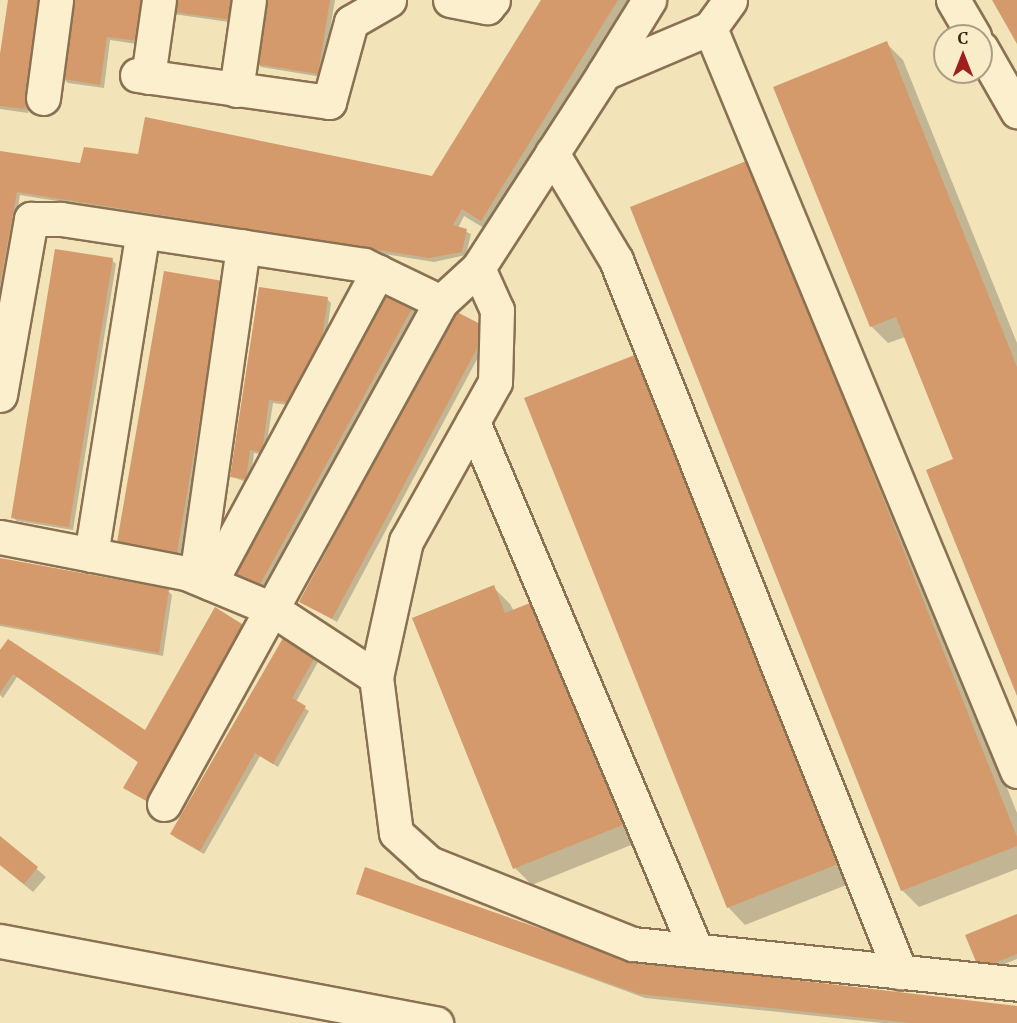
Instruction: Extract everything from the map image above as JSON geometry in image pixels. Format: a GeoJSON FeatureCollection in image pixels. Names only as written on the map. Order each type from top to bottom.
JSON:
{"type":"FeatureCollection","features":[{"type":"Feature","properties":{"kind":"lane"},"geometry":{"type":"LineString","coordinates":[[43,98],[56,0]]}},
{"type":"Feature","properties":{"kind":"lane"},"geometry":{"type":"LineString","coordinates":[[159,0],[143,76],[329,102],[351,22],[389,0]]}},
{"type":"Feature","properties":{"kind":"lane"},"geometry":{"type":"LineString","coordinates":[[236,90],[249,0]]}},
{"type":"Feature","properties":{"kind":"lane"},"geometry":{"type":"LineString","coordinates":[[450,0],[487,7],[493,0]]}},
{"type":"Feature","properties":{"kind":"lane"},"geometry":{"type":"LineString","coordinates":[[164,804],[441,302],[478,268],[649,0]]}},
{"type":"Feature","properties":{"kind":"lane"},"geometry":{"type":"LineString","coordinates":[[604,73],[710,28],[730,0]]}},
{"type":"Feature","properties":{"kind":"lane"},"geometry":{"type":"LineString","coordinates":[[953,0],[967,24]]}},
{"type":"Feature","properties":{"kind":"lane"},"geometry":{"type":"LineString","coordinates":[[710,28],[1017,771]]}},
{"type":"Feature","properties":{"kind":"lane"},"geometry":{"type":"LineString","coordinates":[[993,69],[1017,111]]}},
{"type":"Feature","properties":{"kind":"lane"},"geometry":{"type":"LineString","coordinates":[[552,153],[616,260],[900,972]]}},
{"type":"Feature","properties":{"kind":"lane"},"geometry":{"type":"LineString","coordinates":[[0,395],[31,219],[61,219],[364,265],[441,302]]}},
{"type":"Feature","properties":{"kind":"lane"},"geometry":{"type":"LineString","coordinates":[[91,555],[143,232]]}},
{"type":"Feature","properties":{"kind":"lane"},"geometry":{"type":"LineString","coordinates":[[203,580],[243,246]]}},
{"type":"Feature","properties":{"kind":"lane"},"geometry":{"type":"LineString","coordinates":[[478,268],[496,310],[495,382],[406,541],[375,677],[396,833],[429,863],[633,944],[1017,984]]}},
{"type":"Feature","properties":{"kind":"lane"},"geometry":{"type":"LineString","coordinates":[[203,580],[378,271]]}},
{"type":"Feature","properties":{"kind":"lane"},"geometry":{"type":"LineString","coordinates":[[473,422],[696,950]]}},
{"type":"Feature","properties":{"kind":"lane"},"geometry":{"type":"LineString","coordinates":[[0,537],[203,580],[272,609],[375,677]]}},
{"type":"Feature","properties":{"kind":"lane"},"geometry":{"type":"LineString","coordinates":[[0,941],[436,1023]]}},
{"type":"Feature","properties":{"kind":"building"},"geometry":{"type":"Polygon","coordinates":[[[8,0],[40,0],[25,109],[0,106],[0,54],[8,0]]]}},
{"type":"Feature","properties":{"kind":"building"},"geometry":{"type":"Polygon","coordinates":[[[74,0],[146,0],[140,41],[107,37],[100,85],[63,79],[74,0]]]}},
{"type":"Feature","properties":{"kind":"building"},"geometry":{"type":"Polygon","coordinates":[[[168,0],[235,0],[232,20],[167,11],[168,0]]]}},
{"type":"Feature","properties":{"kind":"building"},"geometry":{"type":"Polygon","coordinates":[[[266,0],[330,0],[318,74],[256,64],[266,0]]]}},
{"type":"Feature","properties":{"kind":"building"},"geometry":{"type":"Polygon","coordinates":[[[541,0],[618,0],[481,221],[462,209],[453,225],[467,229],[462,252],[429,258],[17,192],[0,284],[0,151],[80,163],[84,147],[138,154],[145,117],[432,176],[541,0]]]}},
{"type":"Feature","properties":{"kind":"building"},"geometry":{"type":"Polygon","coordinates":[[[992,0],[1017,0],[1017,44],[1008,28],[992,0]]]}},
{"type":"Feature","properties":{"kind":"building"},"geometry":{"type":"Polygon","coordinates":[[[887,41],[1017,367],[1017,696],[926,470],[953,459],[896,317],[870,327],[773,87],[887,41]]]}},
{"type":"Feature","properties":{"kind":"building"},"geometry":{"type":"Polygon","coordinates":[[[749,160],[1017,837],[1017,846],[901,891],[630,207],[749,160]]]}},
{"type":"Feature","properties":{"kind":"building"},"geometry":{"type":"Polygon","coordinates":[[[55,249],[113,258],[69,527],[11,518],[55,249]]]}},
{"type":"Feature","properties":{"kind":"building"},"geometry":{"type":"Polygon","coordinates":[[[164,271],[223,281],[176,558],[116,548],[164,271]]]}},
{"type":"Feature","properties":{"kind":"building"},"geometry":{"type":"Polygon","coordinates":[[[388,279],[419,296],[258,588],[227,571],[388,279]]]}},
{"type":"Feature","properties":{"kind":"building"},"geometry":{"type":"Polygon","coordinates":[[[259,287],[328,297],[316,377],[303,375],[299,404],[269,400],[262,452],[250,450],[246,479],[230,477],[259,287]]]}},
{"type":"Feature","properties":{"kind":"building"},"geometry":{"type":"Polygon","coordinates":[[[455,311],[488,328],[332,619],[299,602],[455,311]]]}},
{"type":"Feature","properties":{"kind":"building"},"geometry":{"type":"Polygon","coordinates":[[[640,353],[843,862],[727,908],[524,398],[640,353]]]}},
{"type":"Feature","properties":{"kind":"building"},"geometry":{"type":"Polygon","coordinates":[[[0,558],[169,589],[159,653],[0,624],[0,558]]]}},
{"type":"Feature","properties":{"kind":"building"},"geometry":{"type":"Polygon","coordinates":[[[494,585],[505,613],[535,601],[625,824],[513,869],[412,618],[494,585]]]}},
{"type":"Feature","properties":{"kind":"building"},"geometry":{"type":"Polygon","coordinates":[[[215,607],[245,626],[152,804],[123,788],[138,762],[13,674],[0,693],[0,650],[8,639],[145,730],[215,607]]]}},
{"type":"Feature","properties":{"kind":"building"},"geometry":{"type":"Polygon","coordinates":[[[283,638],[315,657],[292,698],[306,706],[273,764],[255,753],[200,851],[170,834],[283,638]]]}},
{"type":"Feature","properties":{"kind":"building"},"geometry":{"type":"Polygon","coordinates":[[[0,836],[38,867],[24,884],[0,865],[0,836]]]}},
{"type":"Feature","properties":{"kind":"building"},"geometry":{"type":"Polygon","coordinates":[[[365,867],[633,961],[1017,1006],[1017,1023],[911,1023],[639,994],[356,894],[365,867]]]}},
{"type":"Feature","properties":{"kind":"building"},"geometry":{"type":"Polygon","coordinates":[[[1017,914],[1017,954],[979,969],[965,935],[1017,914]]]}}]}
